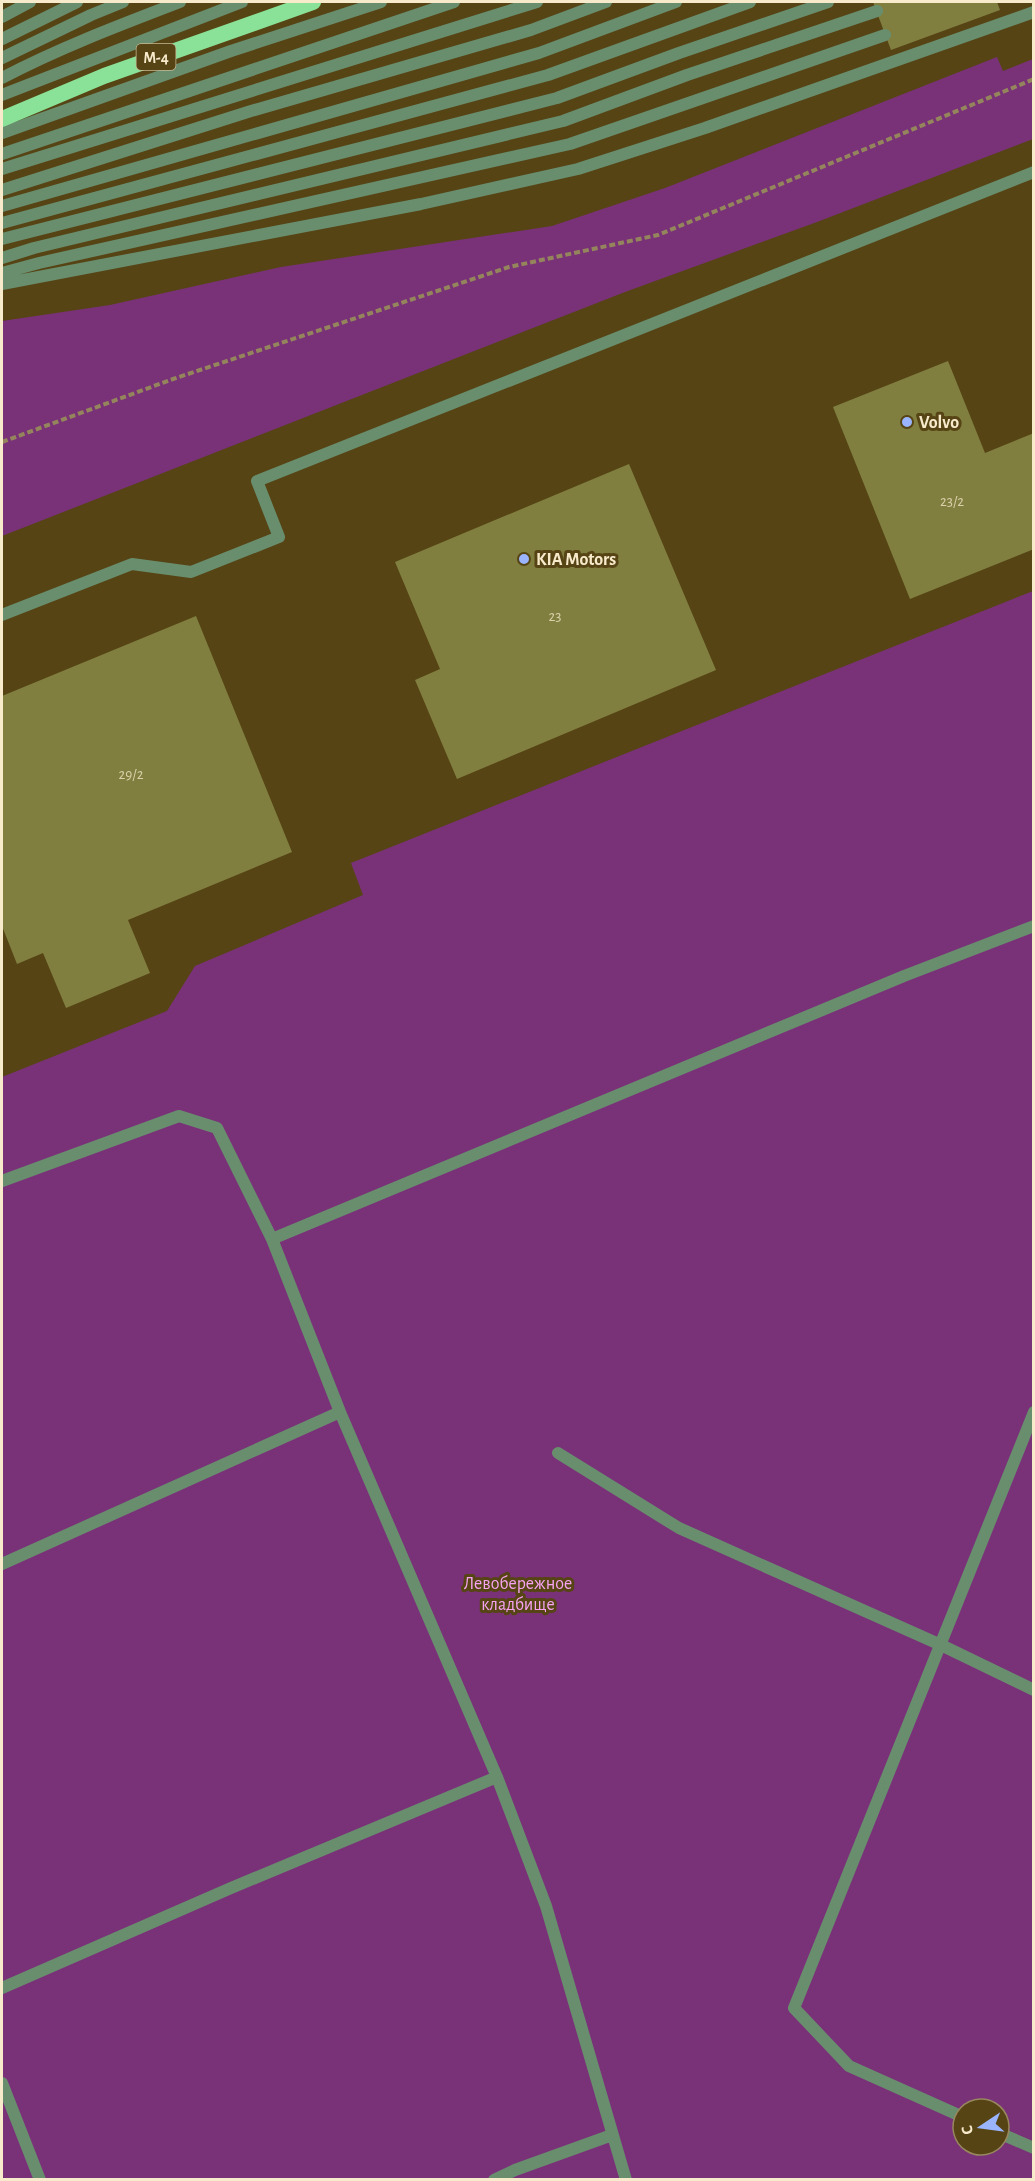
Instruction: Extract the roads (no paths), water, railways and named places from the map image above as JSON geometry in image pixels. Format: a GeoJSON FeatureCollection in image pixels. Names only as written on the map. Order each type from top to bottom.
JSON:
{"type":"FeatureCollection","features":[{"type":"Feature","properties":{"kind":"highway","name":"М-4"},"geometry":{"type":"LineString","coordinates":[[2,119],[104,76],[313,2]]}},
{"type":"Feature","properties":{"kind":"lane"},"geometry":{"type":"LineString","coordinates":[[2,17],[30,2]]}},
{"type":"Feature","properties":{"kind":"lane"},"geometry":{"type":"LineString","coordinates":[[2,39],[77,2]]}},
{"type":"Feature","properties":{"kind":"lane"},"geometry":{"type":"LineString","coordinates":[[2,58],[123,2]]}},
{"type":"Feature","properties":{"kind":"lane"},"geometry":{"type":"LineString","coordinates":[[2,78],[86,39],[180,2]]}},
{"type":"Feature","properties":{"kind":"lane"},"geometry":{"type":"LineString","coordinates":[[2,95],[240,2]]}},
{"type":"Feature","properties":{"kind":"lane"},"geometry":{"type":"LineString","coordinates":[[2,133],[231,51],[381,2]]}},
{"type":"Feature","properties":{"kind":"lane"},"geometry":{"type":"LineString","coordinates":[[2,154],[454,2]]}},
{"type":"Feature","properties":{"kind":"lane"},"geometry":{"type":"LineString","coordinates":[[2,170],[537,2]]}},
{"type":"Feature","properties":{"kind":"lane"},"geometry":{"type":"LineString","coordinates":[[2,190],[251,111],[531,30],[606,2]]}},
{"type":"Feature","properties":{"kind":"lane"},"geometry":{"type":"LineString","coordinates":[[2,206],[539,53],[676,2]]}},
{"type":"Feature","properties":{"kind":"lane"},"geometry":{"type":"LineString","coordinates":[[2,223],[548,75],[750,2]]}},
{"type":"Feature","properties":{"kind":"lane"},"geometry":{"type":"LineString","coordinates":[[2,238],[556,98],[679,52],[828,2]]}},
{"type":"Feature","properties":{"kind":"lane"},"geometry":{"type":"LineString","coordinates":[[2,258],[563,121],[687,75],[877,11]]}},
{"type":"Feature","properties":{"kind":"lane"},"geometry":{"type":"LineString","coordinates":[[2,284],[421,204],[578,169],[705,128],[1034,12]]}},
{"type":"Feature","properties":{"kind":"lane"},"geometry":{"type":"LineString","coordinates":[[2,273],[570,144],[885,35]]}},
{"type":"Feature","properties":{"kind":"lane"},"geometry":{"type":"LineString","coordinates":[[2,615],[132,564],[191,572],[279,537],[257,481],[1034,172]]}},
{"type":"Feature","properties":{"kind":"lane"},"geometry":{"type":"LineString","coordinates":[[272,1239],[882,985],[1034,926]]}},
{"type":"Feature","properties":{"kind":"lane"},"geometry":{"type":"LineString","coordinates":[[2,1181],[179,1116],[217,1128],[272,1239],[340,1412],[497,1777],[546,1906],[626,2180]]}},
{"type":"Feature","properties":{"kind":"lane"},"geometry":{"type":"LineString","coordinates":[[2,1564],[340,1412]]}},
{"type":"Feature","properties":{"kind":"lane"},"geometry":{"type":"LineString","coordinates":[[951,2112],[849,2066],[794,2008],[1034,1412]]}},
{"type":"Feature","properties":{"kind":"lane"},"geometry":{"type":"LineString","coordinates":[[558,1453],[679,1528],[941,1645],[1034,1690]]}},
{"type":"Feature","properties":{"kind":"lane"},"geometry":{"type":"LineString","coordinates":[[2,1988],[231,1888],[497,1777]]}},
{"type":"Feature","properties":{"kind":"lane"},"geometry":{"type":"LineString","coordinates":[[2,2083],[40,2180]]}},
{"type":"Feature","properties":{"kind":"lane"},"geometry":{"type":"LineString","coordinates":[[494,2180],[515,2169],[612,2135]]}},
{"type":"Feature","properties":{"kind":"lane"},"geometry":{"type":"LineString","coordinates":[[1011,2138],[1034,2148]]}},
{"type":"Feature","properties":{"kind":"place","name":"Volvo"},"geometry":{"type":"Point","coordinates":[907,422]}},
{"type":"Feature","properties":{"kind":"place","name":"KIA Motors"},"geometry":{"type":"Point","coordinates":[524,559]}},
{"type":"Feature","properties":{"kind":"park label","name":"Левобережное кладбище"},"geometry":{"type":"Point","coordinates":[518,1593]}}]}
